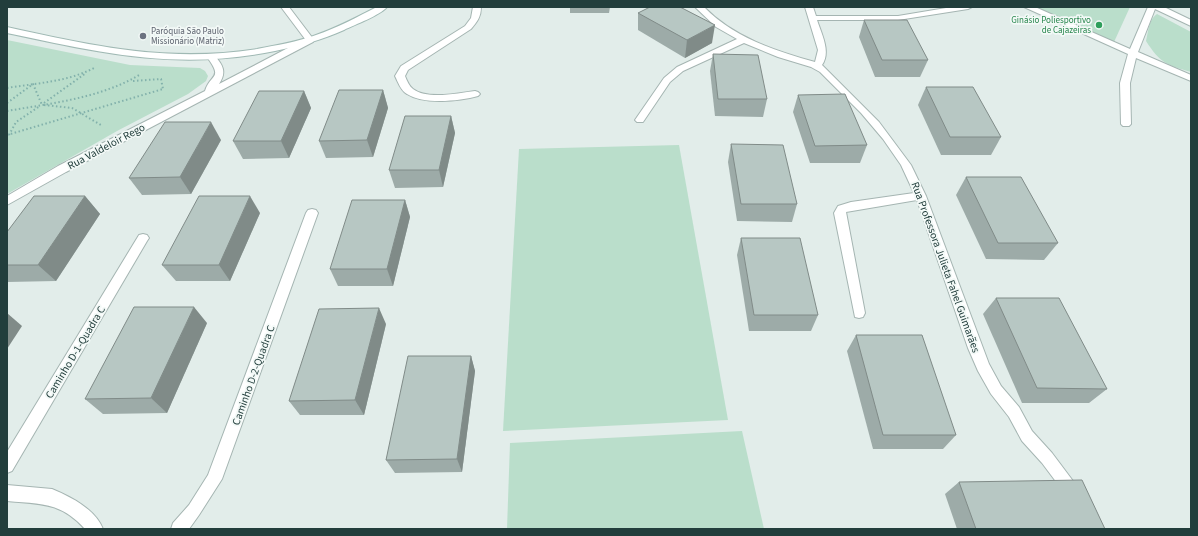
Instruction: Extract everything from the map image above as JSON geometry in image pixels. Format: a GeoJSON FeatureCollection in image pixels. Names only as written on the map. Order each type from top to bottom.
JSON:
{"type":"FeatureCollection","features":[{"type":"Feature","properties":{"kind":"street"},"geometry":{"type":"LineString","coordinates":[[285,7],[310,40]]}},
{"type":"Feature","properties":{"kind":"street"},"geometry":{"type":"LineString","coordinates":[[7,30],[138,55],[211,57],[258,51],[310,40],[383,7]]}},
{"type":"Feature","properties":{"kind":"street"},"geometry":{"type":"LineString","coordinates":[[475,94],[439,98],[423,96],[410,92],[403,84],[400,76],[404,68],[460,33],[472,23],[477,7]]}},
{"type":"Feature","properties":{"kind":"street","name":"Rua Professora Julieta Fahel Guimarães"},"geometry":{"type":"LineString","coordinates":[[699,7],[712,20],[745,39],[796,60],[817,66],[858,104],[888,137],[913,176],[922,196],[978,354],[996,390],[1014,412],[1026,436],[1047,458],[1081,504]]}},
{"type":"Feature","properties":{"kind":"street"},"geometry":{"type":"LineString","coordinates":[[809,7],[822,50],[821,60],[817,66]]}},
{"type":"Feature","properties":{"kind":"street"},"geometry":{"type":"LineString","coordinates":[[812,18],[898,18],[968,7]]}},
{"type":"Feature","properties":{"kind":"street"},"geometry":{"type":"LineString","coordinates":[[1028,7],[1191,78]]}},
{"type":"Feature","properties":{"kind":"street"},"geometry":{"type":"LineString","coordinates":[[1126,124],[1125,83],[1133,53],[1152,7]]}},
{"type":"Feature","properties":{"kind":"street"},"geometry":{"type":"LineString","coordinates":[[1158,7],[1191,23]]}},
{"type":"Feature","properties":{"kind":"street"},"geometry":{"type":"LineString","coordinates":[[640,120],[667,80],[680,69],[745,39]]}},
{"type":"Feature","properties":{"kind":"street","name":"Rua Valdeloir Rego"},"geometry":{"type":"LineString","coordinates":[[7,201],[62,168],[310,40]]}},
{"type":"Feature","properties":{"kind":"street","name":"Rua Valdeloir Rego"},"geometry":{"type":"LineString","coordinates":[[206,94],[218,80],[220,72],[218,64],[211,57]]}},
{"type":"Feature","properties":{"kind":"street"},"geometry":{"type":"LineString","coordinates":[[859,313],[840,213],[842,209],[851,206],[922,196]]}},
{"type":"Feature","properties":{"kind":"street","name":"Caminho D-2-Quadra C"},"geometry":{"type":"LineString","coordinates":[[178,529],[194,510],[214,479],[312,213]]}},
{"type":"Feature","properties":{"kind":"street","name":"Caminho D-1-Quadra C"},"geometry":{"type":"LineString","coordinates":[[7,466],[143,238]]}},
{"type":"Feature","properties":{"kind":"street"},"geometry":{"type":"LineString","coordinates":[[7,494],[52,497],[81,513],[95,529]]}},
{"type":"Feature","properties":{"kind":"path"},"geometry":{"type":"LineString","coordinates":[[8,135],[16,122],[96,67]]}},
{"type":"Feature","properties":{"kind":"path"},"geometry":{"type":"LineString","coordinates":[[7,111],[107,91],[131,81],[146,70]]}},
{"type":"Feature","properties":{"kind":"path"},"geometry":{"type":"LineString","coordinates":[[7,88],[86,73]]}},
{"type":"Feature","properties":{"kind":"path"},"geometry":{"type":"LineString","coordinates":[[131,81],[161,79],[163,89],[169,94]]}},
{"type":"Feature","properties":{"kind":"path"},"geometry":{"type":"LineString","coordinates":[[7,103],[33,84]]}},
{"type":"Feature","properties":{"kind":"path"},"geometry":{"type":"LineString","coordinates":[[33,84],[42,105]]}},
{"type":"Feature","properties":{"kind":"path"},"geometry":{"type":"LineString","coordinates":[[8,135],[163,89]]}},
{"type":"Feature","properties":{"kind":"path"},"geometry":{"type":"LineString","coordinates":[[42,105],[72,108],[106,127]]}},
{"type":"Feature","properties":{"kind":"green space","name":"Ginásio Poliesportivo de Cajazeiras"},"geometry":{"type":"Polygon","coordinates":[[[1034,7],[1130,7],[1114,42],[1034,7]]]}},
{"type":"Feature","properties":{"kind":"green space"},"geometry":{"type":"Polygon","coordinates":[[[1157,14],[1191,32],[1191,72],[1170,65],[1160,59],[1146,41],[1152,19],[1157,14]]]}},
{"type":"Feature","properties":{"kind":"green space"},"geometry":{"type":"Polygon","coordinates":[[[7,40],[130,65],[200,68],[205,71],[208,76],[206,81],[188,94],[117,131],[7,194],[7,40]]]}},
{"type":"Feature","properties":{"kind":"green space"},"geometry":{"type":"Polygon","coordinates":[[[679,145],[728,420],[503,431],[519,149],[679,145]]]}},
{"type":"Feature","properties":{"kind":"green space"},"geometry":{"type":"Polygon","coordinates":[[[742,431],[764,529],[507,529],[510,443],[742,431]]]}},
{"type":"Feature","properties":{"kind":"building"},"geometry":{"type":"Polygon","coordinates":[[[650,7],[680,7],[715,25],[687,40],[638,13],[650,7]]]}},
{"type":"Feature","properties":{"kind":"building"},"geometry":{"type":"Polygon","coordinates":[[[864,20],[907,20],[928,60],[882,60],[864,20]]]}},
{"type":"Feature","properties":{"kind":"building"},"geometry":{"type":"Polygon","coordinates":[[[713,54],[758,55],[767,99],[718,99],[713,54]]]}},
{"type":"Feature","properties":{"kind":"building"},"geometry":{"type":"Polygon","coordinates":[[[926,87],[973,87],[1001,137],[950,137],[926,87]]]}},
{"type":"Feature","properties":{"kind":"building"},"geometry":{"type":"Polygon","coordinates":[[[339,90],[383,90],[367,140],[319,141],[339,90]]]}},
{"type":"Feature","properties":{"kind":"building"},"geometry":{"type":"Polygon","coordinates":[[[259,91],[304,91],[281,141],[233,141],[259,91]]]}},
{"type":"Feature","properties":{"kind":"building"},"geometry":{"type":"Polygon","coordinates":[[[845,94],[867,145],[815,146],[798,95],[845,94]]]}},
{"type":"Feature","properties":{"kind":"building"},"geometry":{"type":"Polygon","coordinates":[[[405,116],[451,116],[439,170],[389,170],[405,116]]]}},
{"type":"Feature","properties":{"kind":"building"},"geometry":{"type":"Polygon","coordinates":[[[165,122],[211,122],[180,177],[129,178],[165,122]]]}},
{"type":"Feature","properties":{"kind":"building"},"geometry":{"type":"Polygon","coordinates":[[[731,144],[783,145],[797,204],[741,204],[731,144]]]}},
{"type":"Feature","properties":{"kind":"building"},"geometry":{"type":"Polygon","coordinates":[[[966,177],[1021,177],[1058,243],[998,243],[966,177]]]}},
{"type":"Feature","properties":{"kind":"building"},"geometry":{"type":"Polygon","coordinates":[[[34,196],[85,196],[38,265],[7,265],[7,232],[34,196]]]}},
{"type":"Feature","properties":{"kind":"building"},"geometry":{"type":"Polygon","coordinates":[[[199,196],[250,196],[219,265],[162,265],[199,196]]]}},
{"type":"Feature","properties":{"kind":"building"},"geometry":{"type":"Polygon","coordinates":[[[352,200],[405,200],[387,269],[330,269],[352,200]]]}},
{"type":"Feature","properties":{"kind":"building"},"geometry":{"type":"Polygon","coordinates":[[[741,238],[800,238],[818,315],[754,315],[741,238]]]}},
{"type":"Feature","properties":{"kind":"building"},"geometry":{"type":"Polygon","coordinates":[[[996,298],[1059,298],[1107,389],[1037,388],[996,298]]]}},
{"type":"Feature","properties":{"kind":"building"},"geometry":{"type":"Polygon","coordinates":[[[134,307],[194,307],[151,398],[85,399],[134,307]]]}},
{"type":"Feature","properties":{"kind":"building"},"geometry":{"type":"Polygon","coordinates":[[[379,308],[355,400],[289,401],[319,309],[379,308]]]}},
{"type":"Feature","properties":{"kind":"building"},"geometry":{"type":"Polygon","coordinates":[[[856,335],[922,335],[956,435],[883,435],[856,335]]]}},
{"type":"Feature","properties":{"kind":"building"},"geometry":{"type":"Polygon","coordinates":[[[408,356],[471,356],[457,459],[386,460],[408,356]]]}},
{"type":"Feature","properties":{"kind":"building"},"geometry":{"type":"Polygon","coordinates":[[[1082,480],[1105,529],[976,529],[959,482],[1082,480]]]}},
{"type":"Feature","properties":{"kind":"place","name":"Ginásio Poliesportivo de Cajazeiras"},"geometry":{"type":"Point","coordinates":[1099,25]}},
{"type":"Feature","properties":{"kind":"place","name":"Paróquia São Paulo Missionário (Matriz)"},"geometry":{"type":"Point","coordinates":[143,36]}}]}
